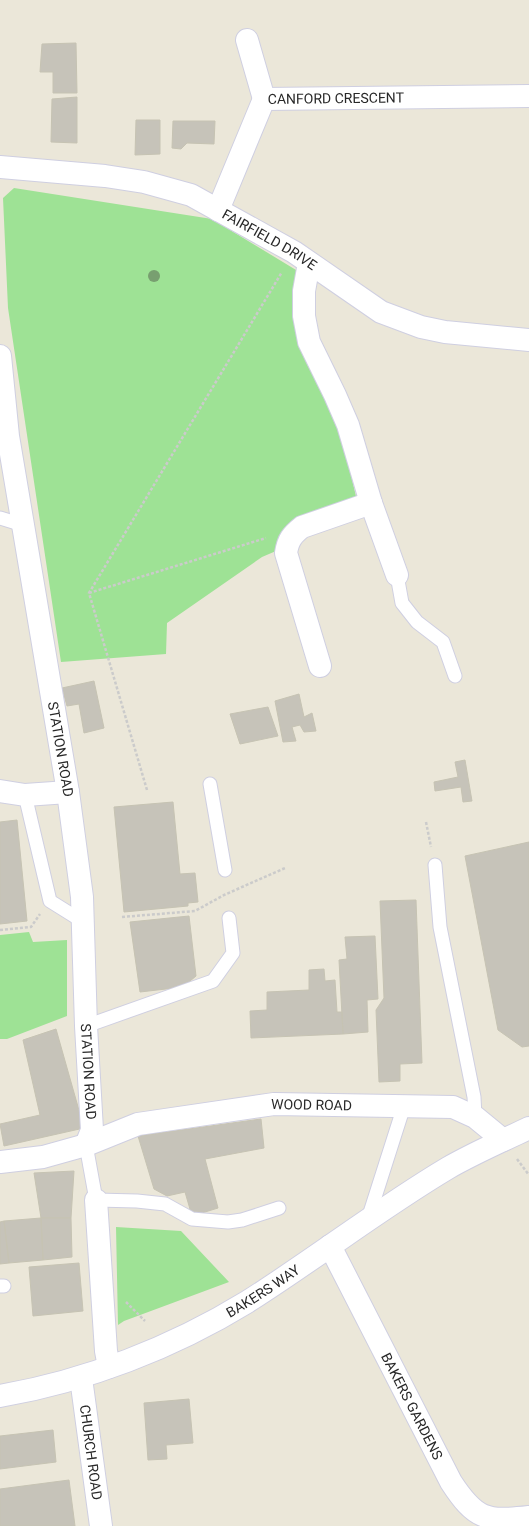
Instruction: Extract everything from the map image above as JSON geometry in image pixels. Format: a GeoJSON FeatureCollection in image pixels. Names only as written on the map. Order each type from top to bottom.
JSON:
{"type":"FeatureCollection","features":[{"type":"Feature","properties":{"kind":"street"},"geometry":{"type":"LineString","coordinates":[[247,40],[264,99]]}},
{"type":"Feature","properties":{"kind":"street","name":"CANFORD CRESCENT"},"geometry":{"type":"LineString","coordinates":[[218,210],[264,99],[529,96]]}},
{"type":"Feature","properties":{"kind":"street","name":"FAIRFIELD DRIVE"},"geometry":{"type":"LineString","coordinates":[[0,167],[53,170],[144,182],[191,195],[302,258],[381,312],[421,327],[445,332],[529,340]]}},
{"type":"Feature","properties":{"kind":"street"},"geometry":{"type":"LineString","coordinates":[[302,258],[304,316],[309,342],[348,425],[371,503],[397,575]]}},
{"type":"Feature","properties":{"kind":"street","name":"STATION ROAD"},"geometry":{"type":"LineString","coordinates":[[0,356],[8,436],[68,792],[82,897],[86,1026],[92,1130],[86,1145]]}},
{"type":"Feature","properties":{"kind":"street"},"geometry":{"type":"LineString","coordinates":[[320,666],[286,553],[287,543],[292,535],[302,528],[371,503]]}},
{"type":"Feature","properties":{"kind":"street"},"geometry":{"type":"LineString","coordinates":[[0,791],[25,795],[68,792]]}},
{"type":"Feature","properties":{"kind":"street","name":"WOOD ROAD"},"geometry":{"type":"LineString","coordinates":[[0,1162],[43,1157],[86,1145],[138,1124],[274,1104],[453,1107],[476,1117],[503,1140]]}},
{"type":"Feature","properties":{"kind":"street"},"geometry":{"type":"LineString","coordinates":[[503,1140],[529,1128]]}},
{"type":"Feature","properties":{"kind":"street","name":"BAKERS WAY"},"geometry":{"type":"LineString","coordinates":[[0,1396],[43,1389],[81,1378],[202,1327],[246,1302],[368,1219],[447,1168],[503,1140]]}},
{"type":"Feature","properties":{"kind":"street"},"geometry":{"type":"LineString","coordinates":[[96,1200],[106,1351],[109,1367]]}},
{"type":"Feature","properties":{"kind":"street","name":"BAKERS GARDENS"},"geometry":{"type":"LineString","coordinates":[[330,1246],[451,1482],[464,1502],[476,1512],[490,1518],[517,1521]]}},
{"type":"Feature","properties":{"kind":"street","name":"CHURCH ROAD"},"geometry":{"type":"LineString","coordinates":[[81,1378],[101,1526]]}},
{"type":"Feature","properties":{"kind":"lane"},"geometry":{"type":"LineString","coordinates":[[0,518],[23,525]]}},
{"type":"Feature","properties":{"kind":"lane"},"geometry":{"type":"LineString","coordinates":[[397,575],[402,603],[417,622],[443,642],[455,676]]}},
{"type":"Feature","properties":{"kind":"lane"},"geometry":{"type":"LineString","coordinates":[[210,784],[225,870]]}},
{"type":"Feature","properties":{"kind":"lane"},"geometry":{"type":"LineString","coordinates":[[25,795],[50,901],[82,921]]}},
{"type":"Feature","properties":{"kind":"lane"},"geometry":{"type":"LineString","coordinates":[[435,865],[440,927],[474,1097],[476,1117]]}},
{"type":"Feature","properties":{"kind":"lane"},"geometry":{"type":"LineString","coordinates":[[86,1026],[213,981],[233,953],[229,918]]}},
{"type":"Feature","properties":{"kind":"lane"},"geometry":{"type":"LineString","coordinates":[[368,1219],[404,1106]]}},
{"type":"Feature","properties":{"kind":"lane"},"geometry":{"type":"LineString","coordinates":[[86,1145],[96,1200],[137,1201],[165,1204],[192,1218],[228,1222],[242,1220],[279,1208]]}},
{"type":"Feature","properties":{"kind":"path"},"geometry":{"type":"LineString","coordinates":[[147,790],[89,593],[302,258]]}},
{"type":"Feature","properties":{"kind":"path"},"geometry":{"type":"LineString","coordinates":[[89,593],[268,537]]}},
{"type":"Feature","properties":{"kind":"path"},"geometry":{"type":"LineString","coordinates":[[426,822],[435,865]]}},
{"type":"Feature","properties":{"kind":"path"},"geometry":{"type":"LineString","coordinates":[[122,917],[195,911],[224,895],[285,868]]}},
{"type":"Feature","properties":{"kind":"path"},"geometry":{"type":"LineString","coordinates":[[0,930],[30,927],[50,901]]}},
{"type":"Feature","properties":{"kind":"green space"},"geometry":{"type":"Polygon","coordinates":[[[14,188],[212,219],[301,273],[296,320],[307,364],[339,422],[357,501],[276,551],[262,557],[167,623],[166,654],[61,662],[8,308],[3,198],[14,188]]]}},
{"type":"Feature","properties":{"kind":"green space"},"geometry":{"type":"Polygon","coordinates":[[[29,932],[33,942],[67,940],[67,1016],[7,1039],[0,1039],[0,935],[29,932]]]}},
{"type":"Feature","properties":{"kind":"green space"},"geometry":{"type":"Polygon","coordinates":[[[116,1227],[181,1231],[229,1282],[124,1321],[118,1325],[116,1227]]]}},
{"type":"Feature","properties":{"kind":"building"},"geometry":{"type":"Polygon","coordinates":[[[76,43],[77,93],[53,93],[53,72],[40,72],[42,44],[76,43]]]}},
{"type":"Feature","properties":{"kind":"building"},"geometry":{"type":"Polygon","coordinates":[[[77,97],[77,143],[51,142],[52,99],[77,97]]]}},
{"type":"Feature","properties":{"kind":"building"},"geometry":{"type":"Polygon","coordinates":[[[136,120],[160,120],[160,154],[135,155],[136,120]]]}},
{"type":"Feature","properties":{"kind":"building"},"geometry":{"type":"Polygon","coordinates":[[[173,121],[215,121],[214,144],[187,143],[181,149],[172,148],[173,121]]]}},
{"type":"Feature","properties":{"kind":"building"},"geometry":{"type":"Polygon","coordinates":[[[94,681],[104,728],[84,733],[79,704],[67,706],[62,688],[94,681]]]}},
{"type":"Feature","properties":{"kind":"building"},"geometry":{"type":"Polygon","coordinates":[[[299,694],[304,717],[312,713],[316,731],[304,732],[300,725],[292,727],[296,741],[283,742],[275,701],[299,694]]]}},
{"type":"Feature","properties":{"kind":"building"},"geometry":{"type":"Polygon","coordinates":[[[268,707],[278,736],[240,744],[230,714],[268,707]]]}},
{"type":"Feature","properties":{"kind":"building"},"geometry":{"type":"Polygon","coordinates":[[[465,760],[472,801],[463,802],[461,787],[435,791],[434,782],[458,777],[455,762],[465,760]]]}},
{"type":"Feature","properties":{"kind":"building"},"geometry":{"type":"Polygon","coordinates":[[[173,802],[180,874],[195,873],[198,902],[188,903],[188,906],[124,912],[114,807],[173,802]]]}},
{"type":"Feature","properties":{"kind":"building"},"geometry":{"type":"Polygon","coordinates":[[[17,820],[27,921],[0,924],[0,822],[17,820]]]}},
{"type":"Feature","properties":{"kind":"building"},"geometry":{"type":"Polygon","coordinates":[[[529,842],[529,1046],[522,1047],[498,1030],[465,856],[529,842]]]}},
{"type":"Feature","properties":{"kind":"building"},"geometry":{"type":"Polygon","coordinates":[[[416,900],[422,1063],[400,1064],[400,1081],[379,1082],[376,1010],[384,998],[380,901],[416,900]]]}},
{"type":"Feature","properties":{"kind":"building"},"geometry":{"type":"Polygon","coordinates":[[[189,916],[196,976],[183,987],[140,992],[130,922],[189,916]]]}},
{"type":"Feature","properties":{"kind":"building"},"geometry":{"type":"Polygon","coordinates":[[[375,936],[378,999],[367,1000],[368,1032],[343,1034],[339,960],[347,959],[345,937],[375,936]]]}},
{"type":"Feature","properties":{"kind":"building"},"geometry":{"type":"Polygon","coordinates":[[[324,969],[325,981],[335,980],[337,1012],[342,1012],[343,1034],[251,1038],[250,1011],[267,1010],[267,992],[309,990],[309,970],[324,969]]]}},
{"type":"Feature","properties":{"kind":"building"},"geometry":{"type":"Polygon","coordinates":[[[56,1029],[84,1128],[4,1146],[0,1124],[40,1115],[23,1040],[56,1029]]]}},
{"type":"Feature","properties":{"kind":"building"},"geometry":{"type":"Polygon","coordinates":[[[261,1119],[264,1148],[205,1159],[218,1208],[192,1216],[185,1192],[167,1196],[154,1189],[138,1136],[261,1119]]]}},
{"type":"Feature","properties":{"kind":"building"},"geometry":{"type":"Polygon","coordinates":[[[74,1171],[71,1218],[41,1218],[34,1173],[74,1171]]]}},
{"type":"Feature","properties":{"kind":"building"},"geometry":{"type":"Polygon","coordinates":[[[41,1218],[71,1218],[72,1257],[43,1260],[41,1218]]]}},
{"type":"Feature","properties":{"kind":"building"},"geometry":{"type":"Polygon","coordinates":[[[41,1218],[43,1260],[9,1263],[4,1221],[41,1218]]]}},
{"type":"Feature","properties":{"kind":"building"},"geometry":{"type":"Polygon","coordinates":[[[4,1221],[9,1263],[0,1264],[0,1222],[4,1221]]]}},
{"type":"Feature","properties":{"kind":"building"},"geometry":{"type":"Polygon","coordinates":[[[79,1263],[83,1311],[33,1316],[29,1267],[79,1263]]]}},
{"type":"Feature","properties":{"kind":"building"},"geometry":{"type":"Polygon","coordinates":[[[189,1399],[193,1443],[166,1445],[167,1459],[148,1460],[144,1403],[189,1399]]]}},
{"type":"Feature","properties":{"kind":"building"},"geometry":{"type":"Polygon","coordinates":[[[53,1430],[56,1462],[0,1469],[0,1436],[53,1430]]]}},
{"type":"Feature","properties":{"kind":"building"},"geometry":{"type":"Polygon","coordinates":[[[69,1480],[75,1526],[0,1526],[0,1489],[69,1480]]]}}]}
